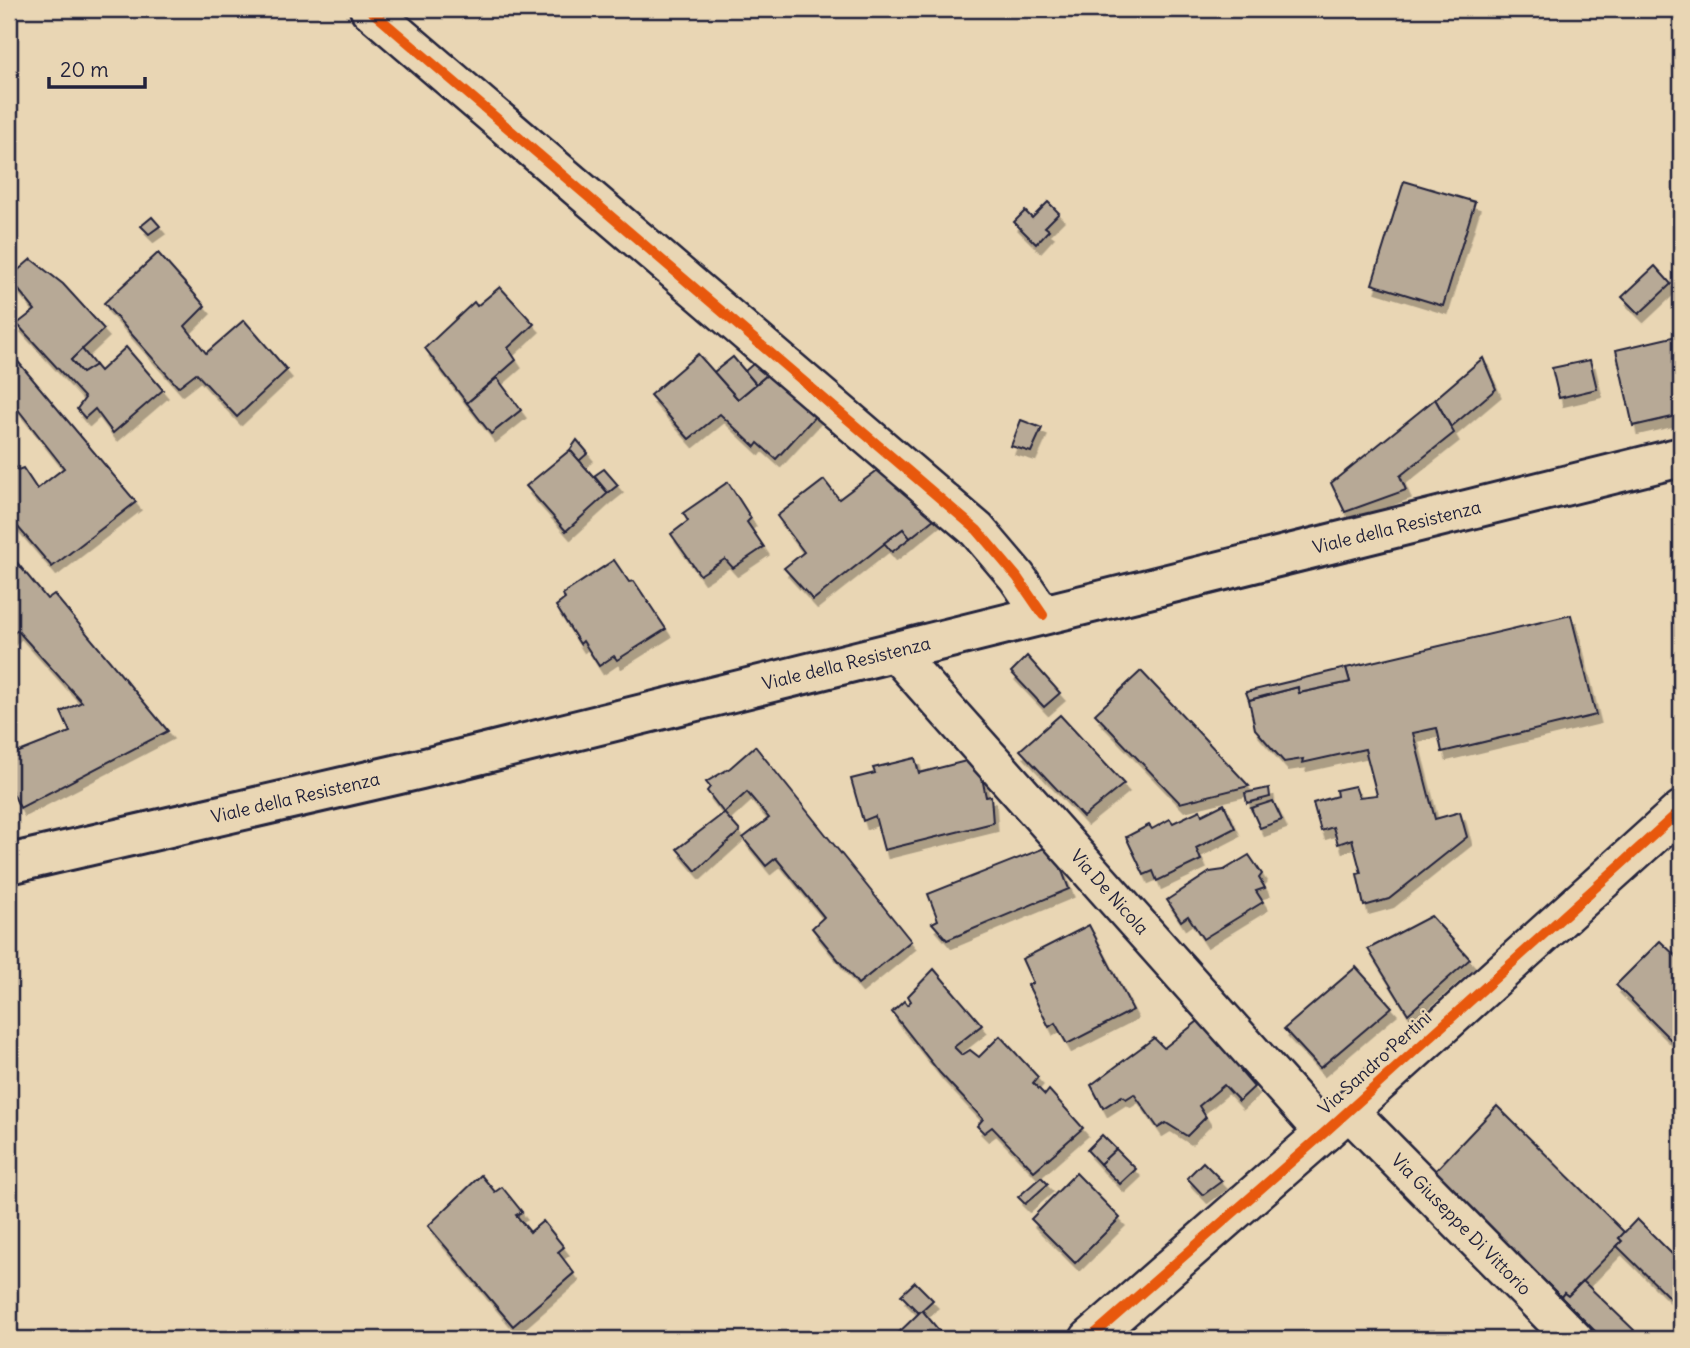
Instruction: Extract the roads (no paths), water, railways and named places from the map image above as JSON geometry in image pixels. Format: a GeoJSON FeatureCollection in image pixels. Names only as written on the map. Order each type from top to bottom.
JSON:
{"type":"FeatureCollection","features":[{"type":"Feature","properties":{"kind":"main road","name":"Viale della Resistenza"},"geometry":{"type":"LineString","coordinates":[[9,864],[422,769],[1681,457]]}},
{"type":"Feature","properties":{"kind":"street"},"geometry":{"type":"LineString","coordinates":[[369,9],[717,304],[977,530],[1017,577],[1044,615]]}},
{"type":"Feature","properties":{"kind":"street","name":"Via De Nicola"},"geometry":{"type":"LineString","coordinates":[[895,652],[1336,1122]]}},
{"type":"Feature","properties":{"kind":"street","name":"Via Sandro Pertini"},"geometry":{"type":"LineString","coordinates":[[1089,1339],[1336,1122],[1681,810]]}},
{"type":"Feature","properties":{"kind":"street","name":"Via Giuseppe Di Vittorio"},"geometry":{"type":"LineString","coordinates":[[1336,1122],[1574,1339]]}}]}
